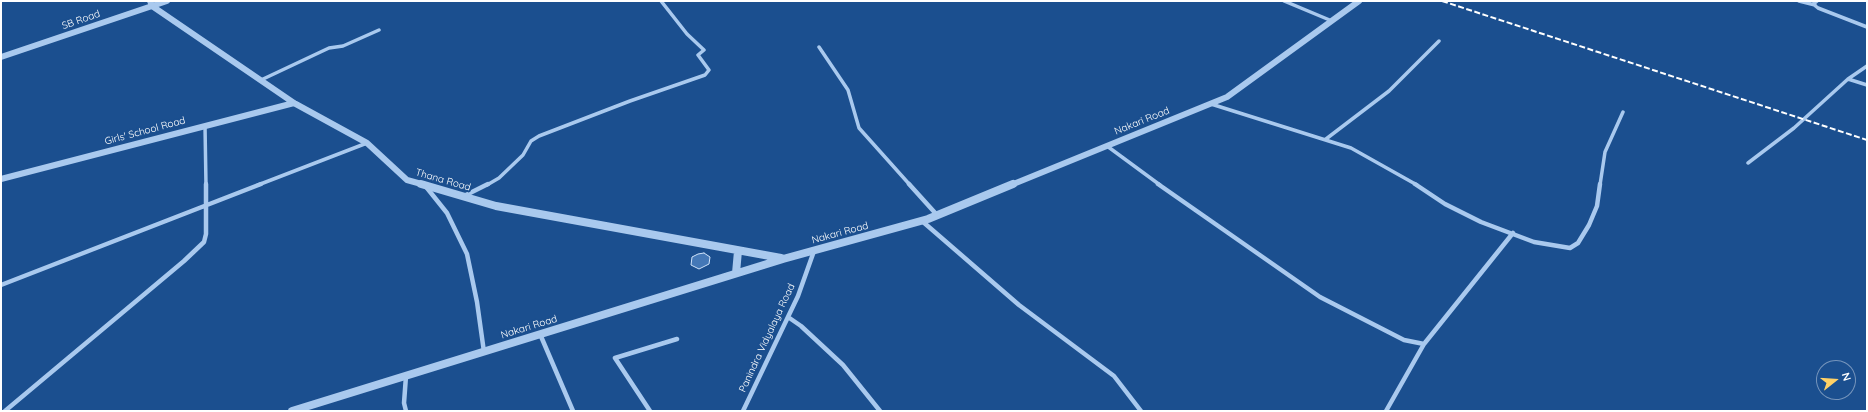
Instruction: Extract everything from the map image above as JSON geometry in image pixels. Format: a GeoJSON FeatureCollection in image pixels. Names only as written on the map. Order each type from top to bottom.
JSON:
{"type":"FeatureCollection","features":[{"type":"Feature","properties":{"kind":"street","name":"SB Road"},"geometry":{"type":"LineString","coordinates":[[1,57],[151,3],[167,1]]}},
{"type":"Feature","properties":{"kind":"street"},"geometry":{"type":"LineString","coordinates":[[463,196],[482,188],[499,178],[522,155],[531,141],[539,136],[630,101],[706,75],[709,70],[698,55],[704,50],[687,34],[661,1]]}},
{"type":"Feature","properties":{"kind":"street"},"geometry":{"type":"LineString","coordinates":[[1284,1],[1332,21]]}},
{"type":"Feature","properties":{"kind":"street","name":"Nakari Road"},"geometry":{"type":"LineString","coordinates":[[292,411],[783,259],[922,221],[1227,97],[1359,1]]}},
{"type":"Feature","properties":{"kind":"street"},"geometry":{"type":"LineString","coordinates":[[1799,1],[1815,5],[1867,26]]}},
{"type":"Feature","properties":{"kind":"street"},"geometry":{"type":"LineString","coordinates":[[1815,5],[1814,4],[1817,1]]}},
{"type":"Feature","properties":{"kind":"street","name":"Thana Road"},"geometry":{"type":"LineString","coordinates":[[151,3],[294,103],[367,143],[407,180],[496,206],[783,259]]}},
{"type":"Feature","properties":{"kind":"street"},"geometry":{"type":"LineString","coordinates":[[261,80],[329,48],[343,46],[379,30]]}},
{"type":"Feature","properties":{"kind":"street"},"geometry":{"type":"LineString","coordinates":[[1326,139],[1389,91],[1439,41]]}},
{"type":"Feature","properties":{"kind":"street"},"geometry":{"type":"LineString","coordinates":[[819,48],[848,90],[854,103],[859,128],[937,215]]}},
{"type":"Feature","properties":{"kind":"street"},"geometry":{"type":"LineString","coordinates":[[1748,163],[1794,128],[1848,79],[1867,66]]}},
{"type":"Feature","properties":{"kind":"street"},"geometry":{"type":"LineString","coordinates":[[1848,79],[1867,85]]}},
{"type":"Feature","properties":{"kind":"street","name":"Girls' School Road"},"geometry":{"type":"LineString","coordinates":[[1,179],[294,103]]}},
{"type":"Feature","properties":{"kind":"street"},"geometry":{"type":"LineString","coordinates":[[1211,104],[1351,148],[1412,182],[1446,204],[1481,222],[1534,242],[1570,248],[1578,242],[1589,225],[1597,206],[1605,152],[1623,112]]}},
{"type":"Feature","properties":{"kind":"street"},"geometry":{"type":"LineString","coordinates":[[4,411],[184,261],[204,242],[206,234],[207,205],[205,126]]}},
{"type":"Feature","properties":{"kind":"street"},"geometry":{"type":"LineString","coordinates":[[1,285],[367,143]]}},
{"type":"Feature","properties":{"kind":"street"},"geometry":{"type":"LineString","coordinates":[[1107,146],[1142,173],[1320,297],[1404,340],[1424,344]]}},
{"type":"Feature","properties":{"kind":"street"},"geometry":{"type":"LineString","coordinates":[[426,186],[447,213],[467,254],[477,302],[484,352]]}},
{"type":"Feature","properties":{"kind":"street"},"geometry":{"type":"LineString","coordinates":[[922,221],[1008,296],[1114,376],[1141,411]]}},
{"type":"Feature","properties":{"kind":"street"},"geometry":{"type":"LineString","coordinates":[[1386,411],[1424,344],[1513,233]]}},
{"type":"Feature","properties":{"kind":"street","name":"Panindra Vidyalaya Road"},"geometry":{"type":"LineString","coordinates":[[743,411],[798,296],[814,250]]}},
{"type":"Feature","properties":{"kind":"street"},"geometry":{"type":"LineString","coordinates":[[736,274],[738,251]]}},
{"type":"Feature","properties":{"kind":"street"},"geometry":{"type":"LineString","coordinates":[[788,317],[807,331],[843,365],[880,411]]}},
{"type":"Feature","properties":{"kind":"street"},"geometry":{"type":"LineString","coordinates":[[540,334],[573,411]]}},
{"type":"Feature","properties":{"kind":"street"},"geometry":{"type":"LineString","coordinates":[[650,411],[615,358],[676,339]]}},
{"type":"Feature","properties":{"kind":"street"},"geometry":{"type":"LineString","coordinates":[[406,376],[404,403],[406,411]]}},
{"type":"Feature","properties":{"kind":"building"},"geometry":{"type":"Polygon","coordinates":[[[704,253],[710,257],[709,264],[699,269],[691,265],[692,257],[704,253]]]}},
{"type":"Feature","properties":{"kind":"railway"},"geometry":{"type":"LineString","coordinates":[[1442,1],[1867,140]]}}]}
